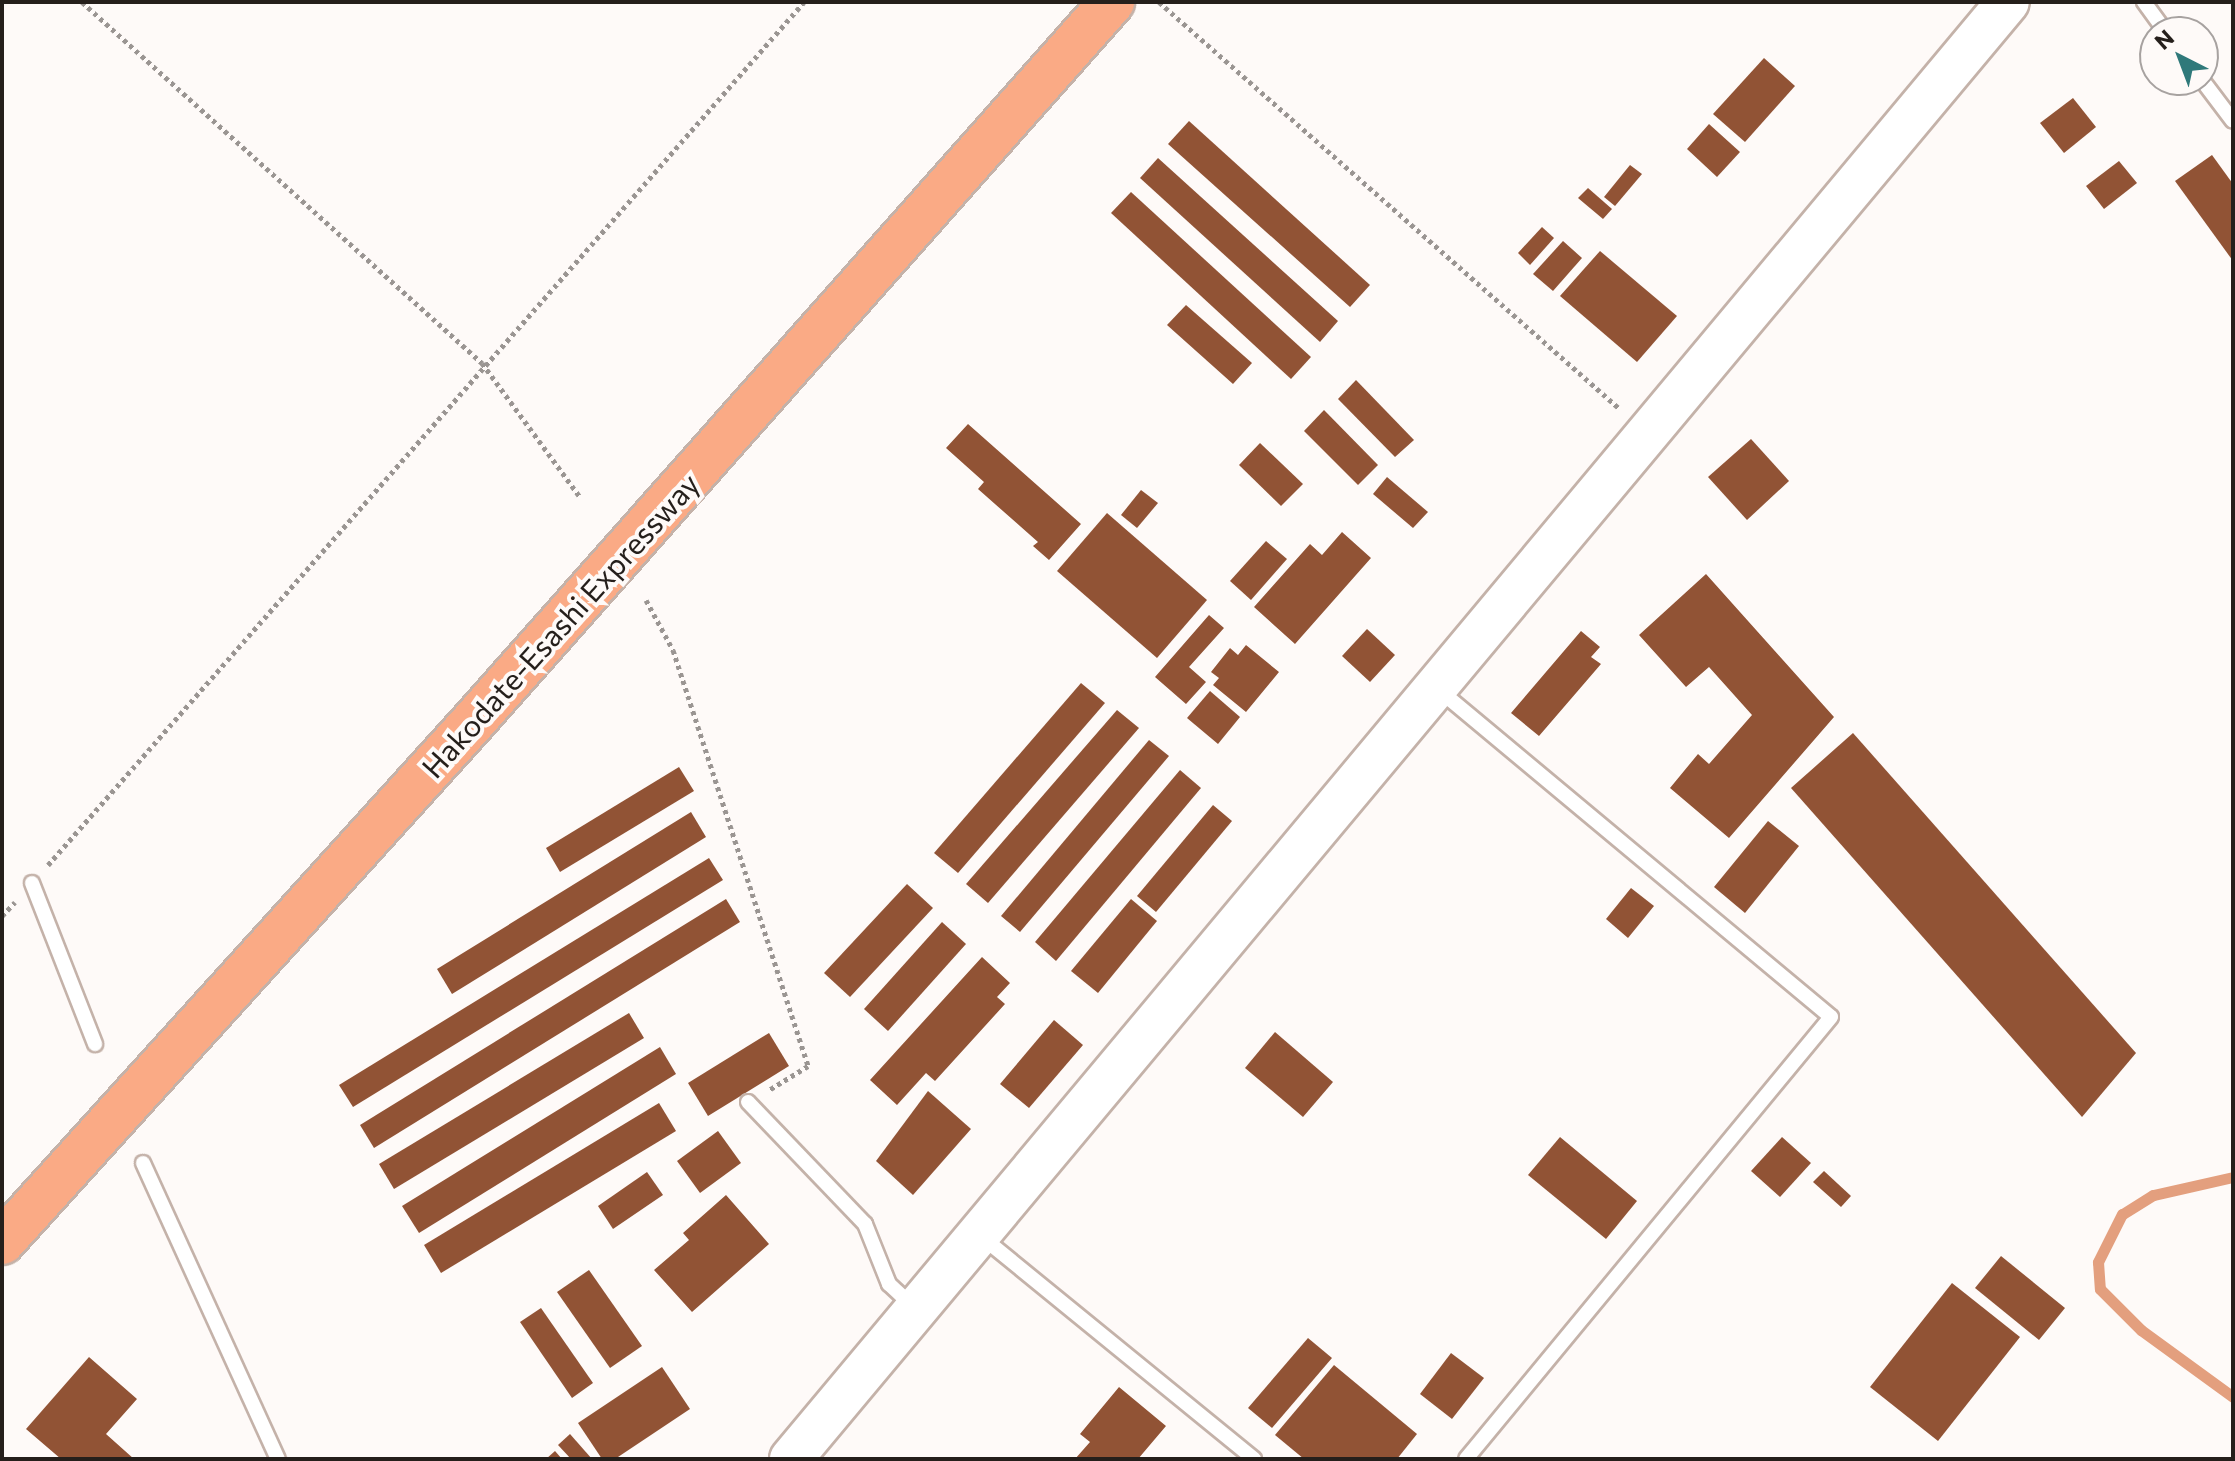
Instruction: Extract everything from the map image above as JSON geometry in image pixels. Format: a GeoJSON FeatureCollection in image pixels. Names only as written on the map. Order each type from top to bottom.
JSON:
{"type":"FeatureCollection","features":[{"type":"Feature","properties":{"kind":"highway","name":"Hakodate-Esashi Expressway"},"geometry":{"type":"LineString","coordinates":[[2,1242],[484,710],[1108,7]]}},
{"type":"Feature","properties":{"kind":"street"},"geometry":{"type":"LineString","coordinates":[[791,1459],[2008,2]]}},
{"type":"Feature","properties":{"kind":"lane"},"geometry":{"type":"LineString","coordinates":[[2214,96],[2233,121]]}},
{"type":"Feature","properties":{"kind":"lane"},"geometry":{"type":"LineString","coordinates":[[1435,688],[1831,1017],[1466,1459]]}},
{"type":"Feature","properties":{"kind":"lane"},"geometry":{"type":"LineString","coordinates":[[32,883],[95,1044]]}},
{"type":"Feature","properties":{"kind":"lane"},"geometry":{"type":"LineString","coordinates":[[748,1102],[865,1224],[889,1284],[915,1308]]}},
{"type":"Feature","properties":{"kind":"lane"},"geometry":{"type":"LineString","coordinates":[[143,1163],[278,1459]]}},
{"type":"Feature","properties":{"kind":"lane"},"geometry":{"type":"LineString","coordinates":[[978,1234],[1254,1459]]}},
{"type":"Feature","properties":{"kind":"path"},"geometry":{"type":"LineString","coordinates":[[82,2],[482,363],[580,497]]}},
{"type":"Feature","properties":{"kind":"path"},"geometry":{"type":"LineString","coordinates":[[2,916],[482,363],[804,2]]}},
{"type":"Feature","properties":{"kind":"path"},"geometry":{"type":"LineString","coordinates":[[1159,2],[1648,433]]}},
{"type":"Feature","properties":{"kind":"path"},"geometry":{"type":"LineString","coordinates":[[646,600],[673,650],[808,1066],[748,1102]]}},
{"type":"Feature","properties":{"kind":"building"},"geometry":{"type":"Polygon","coordinates":[[[1764,58],[1795,86],[1745,142],[1713,114],[1764,58]]]}},
{"type":"Feature","properties":{"kind":"building"},"geometry":{"type":"Polygon","coordinates":[[[2073,98],[2096,127],[2064,153],[2040,123],[2073,98]]]}},
{"type":"Feature","properties":{"kind":"building"},"geometry":{"type":"Polygon","coordinates":[[[1189,121],[1370,285],[1350,307],[1168,144],[1189,121]]]}},
{"type":"Feature","properties":{"kind":"building"},"geometry":{"type":"Polygon","coordinates":[[[1709,124],[1740,152],[1717,177],[1687,149],[1709,124]]]}},
{"type":"Feature","properties":{"kind":"building"},"geometry":{"type":"Polygon","coordinates":[[[2212,155],[2233,184],[2233,261],[2175,181],[2212,155]]]}},
{"type":"Feature","properties":{"kind":"building"},"geometry":{"type":"Polygon","coordinates":[[[1158,158],[1338,321],[1320,342],[1140,178],[1158,158]]]}},
{"type":"Feature","properties":{"kind":"building"},"geometry":{"type":"Polygon","coordinates":[[[2119,161],[2137,183],[2104,209],[2086,186],[2119,161]]]}},
{"type":"Feature","properties":{"kind":"building"},"geometry":{"type":"Polygon","coordinates":[[[1630,165],[1642,174],[1615,206],[1604,197],[1630,165]]]}},
{"type":"Feature","properties":{"kind":"building"},"geometry":{"type":"Polygon","coordinates":[[[1588,188],[1612,209],[1603,219],[1578,198],[1588,188]]]}},
{"type":"Feature","properties":{"kind":"building"},"geometry":{"type":"Polygon","coordinates":[[[1131,192],[1311,357],[1291,379],[1111,213],[1131,192]]]}},
{"type":"Feature","properties":{"kind":"building"},"geometry":{"type":"Polygon","coordinates":[[[1542,227],[1554,238],[1530,265],[1518,253],[1542,227]]]}},
{"type":"Feature","properties":{"kind":"building"},"geometry":{"type":"Polygon","coordinates":[[[1563,241],[1582,258],[1553,291],[1533,274],[1563,241]]]}},
{"type":"Feature","properties":{"kind":"building"},"geometry":{"type":"Polygon","coordinates":[[[1600,251],[1677,316],[1637,362],[1560,296],[1600,251]]]}},
{"type":"Feature","properties":{"kind":"building"},"geometry":{"type":"Polygon","coordinates":[[[1186,305],[1252,363],[1233,384],[1167,325],[1186,305]]]}},
{"type":"Feature","properties":{"kind":"building"},"geometry":{"type":"Polygon","coordinates":[[[1356,380],[1414,440],[1395,457],[1338,399],[1356,380]]]}},
{"type":"Feature","properties":{"kind":"building"},"geometry":{"type":"Polygon","coordinates":[[[1324,410],[1378,465],[1358,485],[1304,431],[1324,410]]]}},
{"type":"Feature","properties":{"kind":"building"},"geometry":{"type":"Polygon","coordinates":[[[968,424],[1081,524],[1049,560],[1033,546],[1038,542],[978,489],[984,482],[946,448],[968,424]]]}},
{"type":"Feature","properties":{"kind":"building"},"geometry":{"type":"Polygon","coordinates":[[[1751,439],[1789,481],[1747,520],[1708,477],[1751,439]]]}},
{"type":"Feature","properties":{"kind":"building"},"geometry":{"type":"Polygon","coordinates":[[[1260,443],[1303,484],[1281,506],[1239,465],[1260,443]]]}},
{"type":"Feature","properties":{"kind":"building"},"geometry":{"type":"Polygon","coordinates":[[[1387,477],[1428,512],[1413,528],[1373,494],[1387,477]]]}},
{"type":"Feature","properties":{"kind":"building"},"geometry":{"type":"Polygon","coordinates":[[[1141,490],[1158,503],[1137,528],[1121,515],[1141,490]]]}},
{"type":"Feature","properties":{"kind":"building"},"geometry":{"type":"Polygon","coordinates":[[[1107,513],[1207,600],[1157,658],[1057,571],[1107,513]]]}},
{"type":"Feature","properties":{"kind":"building"},"geometry":{"type":"Polygon","coordinates":[[[1342,532],[1371,558],[1295,644],[1254,607],[1310,544],[1322,555],[1342,532]]]}},
{"type":"Feature","properties":{"kind":"building"},"geometry":{"type":"Polygon","coordinates":[[[1266,541],[1287,559],[1251,600],[1230,581],[1266,541]]]}},
{"type":"Feature","properties":{"kind":"building"},"geometry":{"type":"Polygon","coordinates":[[[1706,574],[1834,717],[1729,838],[1670,788],[1698,754],[1709,764],[1752,715],[1709,667],[1686,687],[1639,635],[1706,574]]]}},
{"type":"Feature","properties":{"kind":"building"},"geometry":{"type":"Polygon","coordinates":[[[1209,615],[1224,628],[1189,667],[1206,682],[1186,704],[1155,677],[1209,615]]]}},
{"type":"Feature","properties":{"kind":"building"},"geometry":{"type":"Polygon","coordinates":[[[1367,629],[1395,655],[1370,682],[1342,656],[1367,629]]]}},
{"type":"Feature","properties":{"kind":"building"},"geometry":{"type":"Polygon","coordinates":[[[1581,631],[1600,647],[1591,657],[1601,664],[1539,736],[1511,713],[1581,631]]]}},
{"type":"Feature","properties":{"kind":"building"},"geometry":{"type":"Polygon","coordinates":[[[1246,645],[1279,672],[1246,712],[1213,685],[1219,678],[1211,672],[1230,648],[1238,655],[1246,645]]]}},
{"type":"Feature","properties":{"kind":"building"},"geometry":{"type":"Polygon","coordinates":[[[1081,683],[1105,703],[958,873],[934,853],[1081,683]]]}},
{"type":"Feature","properties":{"kind":"building"},"geometry":{"type":"Polygon","coordinates":[[[1210,691],[1240,717],[1218,744],[1187,718],[1210,691]]]}},
{"type":"Feature","properties":{"kind":"building"},"geometry":{"type":"Polygon","coordinates":[[[1117,710],[1139,728],[988,903],[966,884],[1117,710]]]}},
{"type":"Feature","properties":{"kind":"building"},"geometry":{"type":"Polygon","coordinates":[[[1853,733],[2136,1053],[2082,1117],[1791,788],[1853,733]]]}},
{"type":"Feature","properties":{"kind":"building"},"geometry":{"type":"Polygon","coordinates":[[[1149,740],[1169,756],[1020,932],[1001,916],[1149,740]]]}},
{"type":"Feature","properties":{"kind":"building"},"geometry":{"type":"Polygon","coordinates":[[[679,767],[694,791],[560,872],[546,848],[679,767]]]}},
{"type":"Feature","properties":{"kind":"building"},"geometry":{"type":"Polygon","coordinates":[[[1180,770],[1201,788],[1056,961],[1035,942],[1180,770]]]}},
{"type":"Feature","properties":{"kind":"building"},"geometry":{"type":"Polygon","coordinates":[[[1213,805],[1232,821],[1156,912],[1137,896],[1213,805]]]}},
{"type":"Feature","properties":{"kind":"building"},"geometry":{"type":"Polygon","coordinates":[[[691,812],[706,837],[452,994],[437,969],[691,812]]]}},
{"type":"Feature","properties":{"kind":"building"},"geometry":{"type":"Polygon","coordinates":[[[1768,821],[1799,846],[1745,913],[1714,887],[1768,821]]]}},
{"type":"Feature","properties":{"kind":"building"},"geometry":{"type":"Polygon","coordinates":[[[709,858],[723,880],[353,1107],[339,1085],[709,858]]]}},
{"type":"Feature","properties":{"kind":"building"},"geometry":{"type":"Polygon","coordinates":[[[907,884],[933,908],[850,997],[824,973],[907,884]]]}},
{"type":"Feature","properties":{"kind":"building"},"geometry":{"type":"Polygon","coordinates":[[[1631,888],[1654,906],[1628,938],[1606,919],[1631,888]]]}},
{"type":"Feature","properties":{"kind":"building"},"geometry":{"type":"Polygon","coordinates":[[[726,899],[740,922],[374,1148],[360,1125],[726,899]]]}},
{"type":"Feature","properties":{"kind":"building"},"geometry":{"type":"Polygon","coordinates":[[[1131,899],[1157,921],[1098,993],[1071,971],[1131,899]]]}},
{"type":"Feature","properties":{"kind":"building"},"geometry":{"type":"Polygon","coordinates":[[[942,922],[966,944],[888,1031],[864,1009],[942,922]]]}},
{"type":"Feature","properties":{"kind":"building"},"geometry":{"type":"Polygon","coordinates":[[[982,957],[1010,983],[997,997],[1005,1004],[935,1081],[926,1073],[897,1105],[870,1080],[982,957]]]}},
{"type":"Feature","properties":{"kind":"building"},"geometry":{"type":"Polygon","coordinates":[[[629,1013],[644,1038],[394,1189],[379,1164],[629,1013]]]}},
{"type":"Feature","properties":{"kind":"building"},"geometry":{"type":"Polygon","coordinates":[[[1054,1020],[1083,1045],[1029,1108],[1000,1084],[1054,1020]]]}},
{"type":"Feature","properties":{"kind":"building"},"geometry":{"type":"Polygon","coordinates":[[[1275,1032],[1333,1082],[1303,1117],[1245,1068],[1275,1032]]]}},
{"type":"Feature","properties":{"kind":"building"},"geometry":{"type":"Polygon","coordinates":[[[769,1033],[789,1066],[708,1116],[688,1083],[769,1033]]]}},
{"type":"Feature","properties":{"kind":"building"},"geometry":{"type":"Polygon","coordinates":[[[660,1047],[676,1074],[419,1233],[402,1206],[660,1047]]]}},
{"type":"Feature","properties":{"kind":"building"},"geometry":{"type":"Polygon","coordinates":[[[928,1091],[971,1129],[913,1195],[876,1161],[928,1091]]]}},
{"type":"Feature","properties":{"kind":"building"},"geometry":{"type":"Polygon","coordinates":[[[659,1103],[676,1131],[441,1273],[424,1245],[659,1103]]]}},
{"type":"Feature","properties":{"kind":"building"},"geometry":{"type":"Polygon","coordinates":[[[718,1131],[741,1163],[700,1193],[677,1161],[718,1131]]]}},
{"type":"Feature","properties":{"kind":"building"},"geometry":{"type":"Polygon","coordinates":[[[1560,1137],[1637,1201],[1606,1239],[1528,1175],[1560,1137]]]}},
{"type":"Feature","properties":{"kind":"building"},"geometry":{"type":"Polygon","coordinates":[[[1782,1137],[1811,1163],[1780,1197],[1751,1171],[1782,1137]]]}},
{"type":"Feature","properties":{"kind":"building"},"geometry":{"type":"Polygon","coordinates":[[[1824,1171],[1851,1196],[1841,1207],[1813,1182],[1824,1171]]]}},
{"type":"Feature","properties":{"kind":"building"},"geometry":{"type":"Polygon","coordinates":[[[647,1172],[663,1195],[613,1229],[598,1206],[647,1172]]]}},
{"type":"Feature","properties":{"kind":"building"},"geometry":{"type":"Polygon","coordinates":[[[726,1195],[769,1244],[692,1312],[654,1270],[689,1240],[683,1233],[726,1195]]]}},
{"type":"Feature","properties":{"kind":"building"},"geometry":{"type":"Polygon","coordinates":[[[2001,1256],[2065,1308],[2039,1340],[1975,1288],[2001,1256]]]}},
{"type":"Feature","properties":{"kind":"building"},"geometry":{"type":"Polygon","coordinates":[[[589,1270],[642,1346],[610,1368],[557,1292],[589,1270]]]}},
{"type":"Feature","properties":{"kind":"building"},"geometry":{"type":"Polygon","coordinates":[[[1952,1283],[2020,1337],[1938,1441],[1870,1387],[1952,1283]]]}},
{"type":"Feature","properties":{"kind":"building"},"geometry":{"type":"Polygon","coordinates":[[[541,1308],[593,1383],[572,1398],[520,1322],[541,1308]]]}},
{"type":"Feature","properties":{"kind":"building"},"geometry":{"type":"Polygon","coordinates":[[[1308,1338],[1332,1358],[1272,1428],[1248,1408],[1308,1338]]]}},
{"type":"Feature","properties":{"kind":"building"},"geometry":{"type":"Polygon","coordinates":[[[1451,1353],[1484,1378],[1452,1419],[1420,1394],[1451,1353]]]}},
{"type":"Feature","properties":{"kind":"building"},"geometry":{"type":"Polygon","coordinates":[[[89,1357],[137,1399],[106,1434],[134,1459],[61,1459],[26,1429],[89,1357]]]}},
{"type":"Feature","properties":{"kind":"building"},"geometry":{"type":"Polygon","coordinates":[[[1334,1365],[1417,1434],[1397,1459],[1304,1459],[1275,1435],[1334,1365]]]}},
{"type":"Feature","properties":{"kind":"building"},"geometry":{"type":"Polygon","coordinates":[[[662,1367],[690,1409],[615,1459],[602,1459],[578,1423],[662,1367]]]}},
{"type":"Feature","properties":{"kind":"building"},"geometry":{"type":"Polygon","coordinates":[[[1119,1387],[1166,1426],[1138,1459],[1075,1459],[1090,1442],[1080,1434],[1119,1387]]]}},
{"type":"Feature","properties":{"kind":"building"},"geometry":{"type":"Polygon","coordinates":[[[570,1434],[592,1459],[571,1459],[558,1445],[570,1434]]]}},
{"type":"Feature","properties":{"kind":"building"},"geometry":{"type":"Polygon","coordinates":[[[555,1451],[562,1459],[546,1459],[555,1451]]]}},
{"type":"Feature","properties":{"kind":"waterway"},"geometry":{"type":"LineString","coordinates":[[2233,1177],[2153,1195],[2122,1214],[2098,1262],[2100,1289],[2141,1330],[2233,1397]]}}]}
